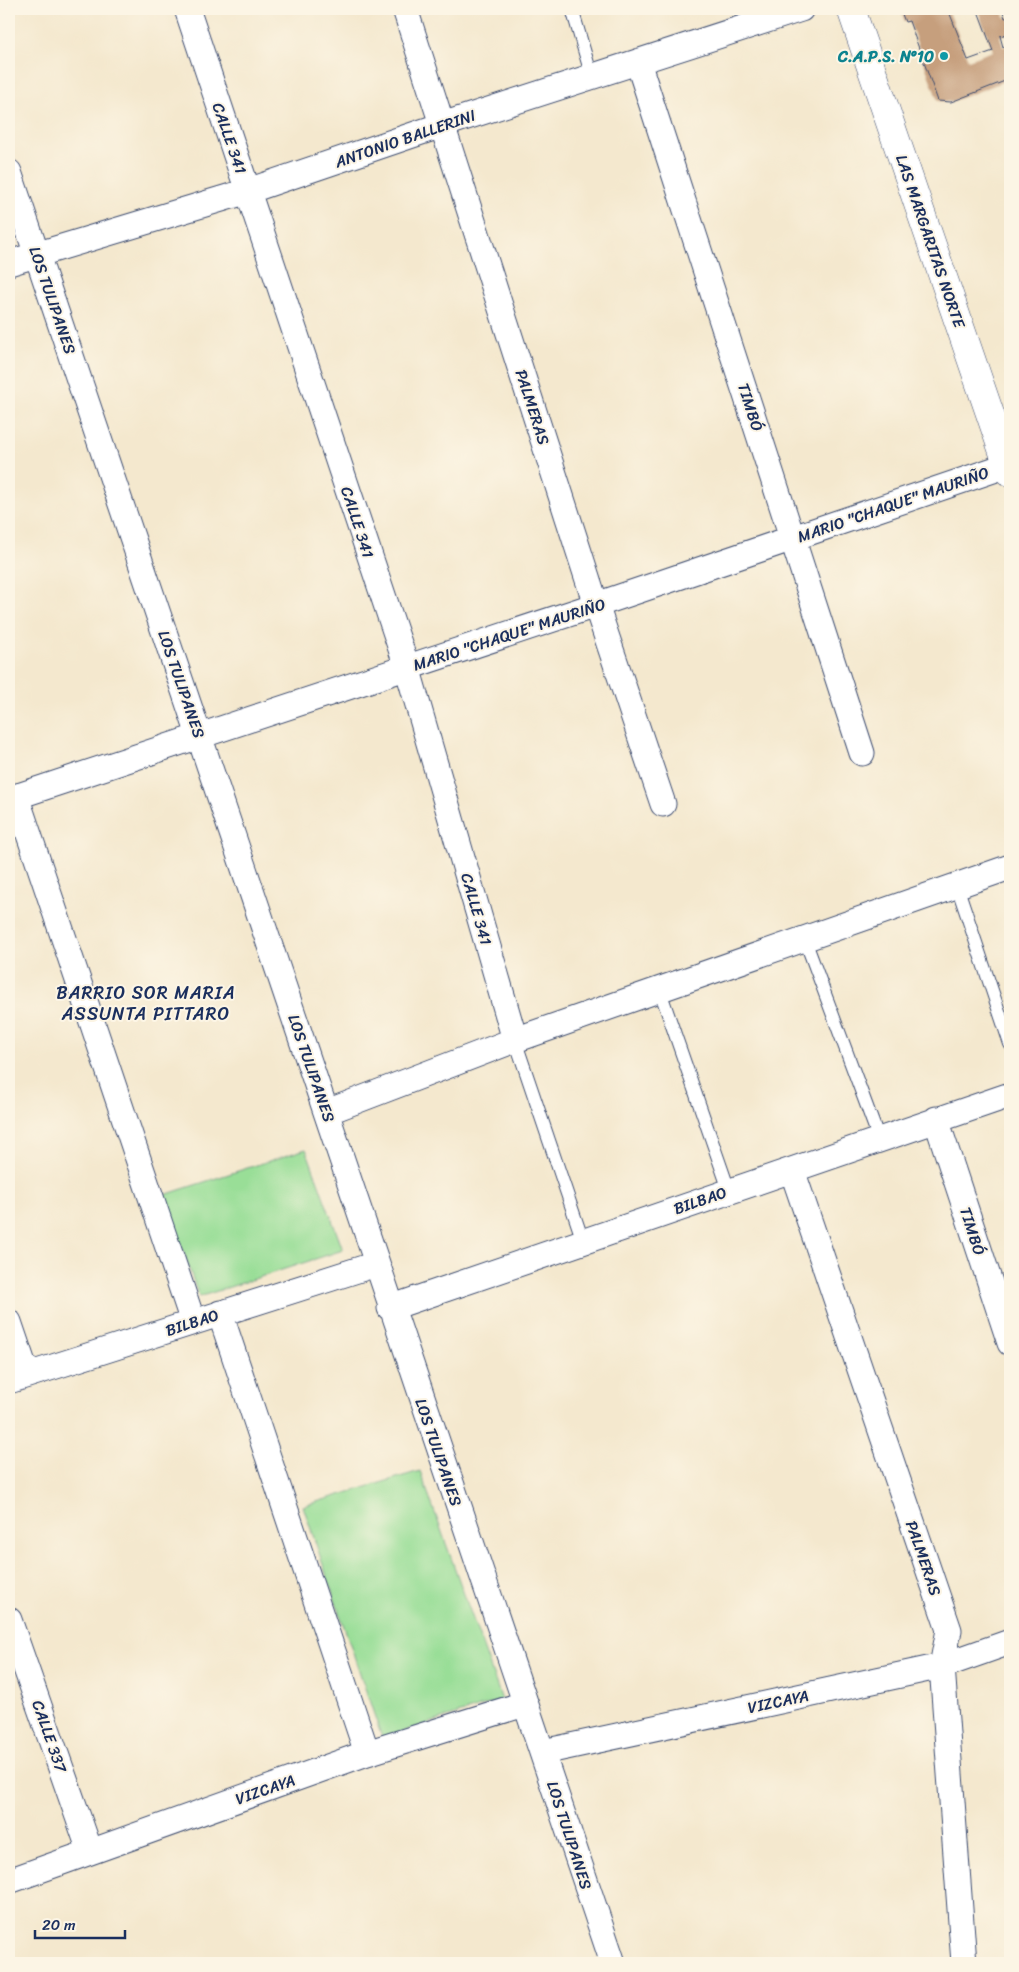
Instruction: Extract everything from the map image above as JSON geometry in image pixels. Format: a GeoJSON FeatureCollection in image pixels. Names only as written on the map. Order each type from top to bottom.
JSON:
{"type":"FeatureCollection","features":[{"type":"Feature","properties":{"kind":"street","name":"CALLE 341"},"geometry":{"type":"LineString","coordinates":[[187,9],[407,667],[515,1040]]}},
{"type":"Feature","properties":{"kind":"street","name":"PALMERAS"},"geometry":{"type":"LineString","coordinates":[[405,9],[596,605],[663,804]]}},
{"type":"Feature","properties":{"kind":"street","name":"ANTONIO BALLERINI"},"geometry":{"type":"LineString","coordinates":[[9,263],[248,191],[442,125],[801,9]]}},
{"type":"Feature","properties":{"kind":"street","name":"LAS MARGARITAS NORTE"},"geometry":{"type":"LineString","coordinates":[[852,9],[1009,468]]}},
{"type":"Feature","properties":{"kind":"street","name":"TIMBÓ"},"geometry":{"type":"LineString","coordinates":[[638,62],[794,538],[862,753]]}},
{"type":"Feature","properties":{"kind":"street","name":"LOS TULIPANES"},"geometry":{"type":"LineString","coordinates":[[9,172],[327,1112],[390,1308],[524,1704],[543,1752],[613,1963]]}},
{"type":"Feature","properties":{"kind":"street","name":"MARIO \"CHAQUE\" MAURIÑO"},"geometry":{"type":"LineString","coordinates":[[12,798],[1009,468]]}},
{"type":"Feature","properties":{"kind":"street"},"geometry":{"type":"LineString","coordinates":[[12,798],[193,1322]]}},
{"type":"Feature","properties":{"kind":"street"},"geometry":{"type":"LineString","coordinates":[[327,1112],[515,1040],[1010,868]]}},
{"type":"Feature","properties":{"kind":"street","name":"BILBAO"},"geometry":{"type":"LineString","coordinates":[[390,1308],[1010,1095]]}},
{"type":"Feature","properties":{"kind":"street","name":"TIMBÓ"},"geometry":{"type":"LineString","coordinates":[[936,1119],[1010,1343]]}},
{"type":"Feature","properties":{"kind":"street","name":"PALMERAS"},"geometry":{"type":"LineString","coordinates":[[792,1170],[949,1630],[942,1666],[964,1963]]}},
{"type":"Feature","properties":{"kind":"street","name":"BILBAO"},"geometry":{"type":"LineString","coordinates":[[18,1378],[376,1264]]}},
{"type":"Feature","properties":{"kind":"street"},"geometry":{"type":"LineString","coordinates":[[220,1313],[367,1753]]}},
{"type":"Feature","properties":{"kind":"street"},"geometry":{"type":"LineString","coordinates":[[9,1322],[18,1378]]}},
{"type":"Feature","properties":{"kind":"street","name":"CALLE 337"},"geometry":{"type":"LineString","coordinates":[[9,1620],[90,1851]]}},
{"type":"Feature","properties":{"kind":"street","name":"VIZCAYA"},"geometry":{"type":"LineString","coordinates":[[543,1752],[942,1666],[1010,1642]]}},
{"type":"Feature","properties":{"kind":"street","name":"VIZCAYA"},"geometry":{"type":"LineString","coordinates":[[9,1881],[367,1753],[524,1704]]}},
{"type":"Feature","properties":{"kind":"lane"},"geometry":{"type":"LineString","coordinates":[[572,9],[592,77]]}},
{"type":"Feature","properties":{"kind":"lane"},"geometry":{"type":"LineString","coordinates":[[956,886],[1010,1044]]}},
{"type":"Feature","properties":{"kind":"lane"},"geometry":{"type":"LineString","coordinates":[[805,940],[879,1139]]}},
{"type":"Feature","properties":{"kind":"lane"},"geometry":{"type":"LineString","coordinates":[[660,991],[729,1190]]}},
{"type":"Feature","properties":{"kind":"lane"},"geometry":{"type":"LineString","coordinates":[[515,1040],[584,1241]]}},
{"type":"Feature","properties":{"kind":"green space"},"geometry":{"type":"Polygon","coordinates":[[[306,1149],[343,1250],[199,1297],[164,1195],[306,1149]]]}},
{"type":"Feature","properties":{"kind":"green space"},"geometry":{"type":"Polygon","coordinates":[[[420,1471],[502,1700],[382,1738],[303,1506],[420,1471]]]}},
{"type":"Feature","properties":{"kind":"building","name":"C.A.P.S. Nº10"},"geometry":{"type":"Polygon","coordinates":[[[900,9],[948,9],[968,60],[993,51],[978,11],[1002,9],[1005,18],[1010,17],[1010,33],[1000,36],[1003,47],[1010,44],[1010,79],[951,102],[938,101],[909,21],[905,22],[900,9]]]}},
{"type":"Feature","properties":{"kind":"place","name":"C.A.P.S. Nº10"},"geometry":{"type":"Point","coordinates":[944,56]}},
{"type":"Feature","properties":{"kind":"district","name":"BARRIO SOR MARIA ASSUNTA PITTARO"},"geometry":{"type":"Point","coordinates":[146,1003]}}]}
